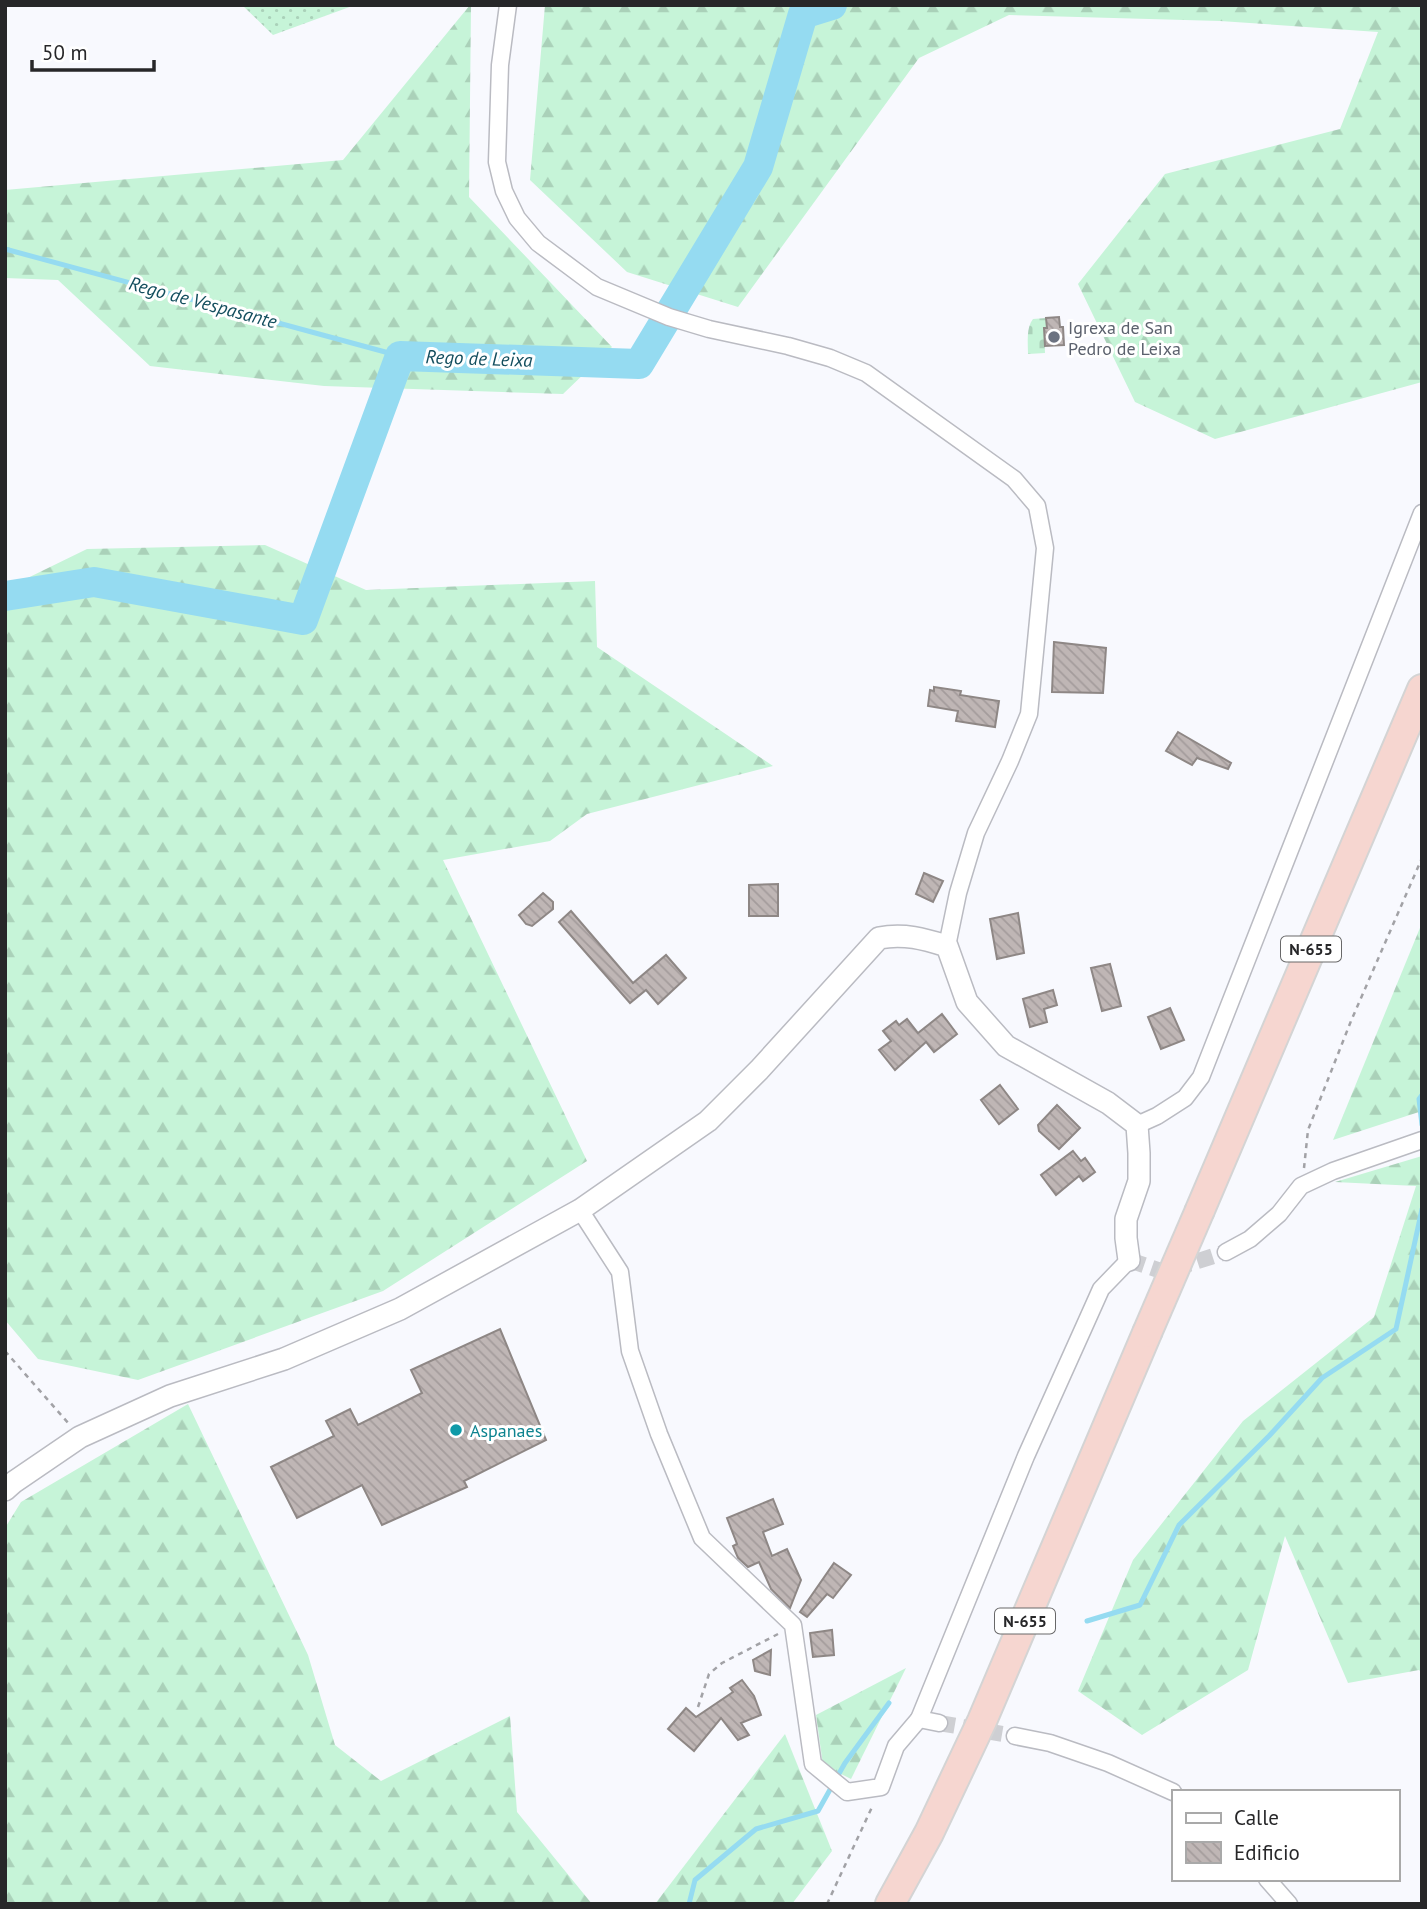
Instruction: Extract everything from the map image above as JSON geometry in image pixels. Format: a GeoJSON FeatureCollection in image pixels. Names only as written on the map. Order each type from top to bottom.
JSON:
{"type":"FeatureCollection","features":[{"type":"Feature","properties":{"kind":"highway","name":"N-655"},"geometry":{"type":"LineString","coordinates":[[890,1904],[929,1832],[982,1721],[1422,689]]}},
{"type":"Feature","properties":{"kind":"street"},"geometry":{"type":"LineString","coordinates":[[508,5],[500,65],[497,162],[504,191],[516,218],[538,243],[597,287],[669,317],[709,329],[788,346],[830,358],[866,373],[1014,479],[1037,506],[1045,548],[1029,714],[975,834],[958,893],[947,946],[967,1002],[1006,1046],[1108,1104],[1137,1125]]}},
{"type":"Feature","properties":{"kind":"street"},"geometry":{"type":"LineString","coordinates":[[1137,1125],[1185,1098],[1201,1077],[1422,513]]}},
{"type":"Feature","properties":{"kind":"street"},"geometry":{"type":"LineString","coordinates":[[5,1490],[80,1437],[170,1396],[284,1359],[400,1308],[580,1210],[708,1121],[879,938],[894,935],[914,936],[947,946]]}},
{"type":"Feature","properties":{"kind":"street"},"geometry":{"type":"LineString","coordinates":[[580,1210],[620,1272],[630,1351],[659,1434],[702,1538],[793,1625],[813,1764],[846,1792],[881,1787],[896,1746],[919,1720],[1026,1456],[1101,1289],[1129,1260],[1126,1219],[1139,1181],[1137,1125]]}},
{"type":"Feature","properties":{"kind":"street"},"geometry":{"type":"LineString","coordinates":[[1226,1252],[1250,1239],[1279,1214],[1301,1186],[1333,1171],[1422,1140]]}},
{"type":"Feature","properties":{"kind":"street"},"geometry":{"type":"LineString","coordinates":[[919,1720],[939,1723]]}},
{"type":"Feature","properties":{"kind":"street"},"geometry":{"type":"LineString","coordinates":[[1015,1736],[1050,1743],[1108,1763],[1172,1792]]}},
{"type":"Feature","properties":{"kind":"street"},"geometry":{"type":"LineString","coordinates":[[1269,1881],[1289,1904]]}},
{"type":"Feature","properties":{"kind":"path"},"geometry":{"type":"LineString","coordinates":[[1301,1186],[1308,1130],[1350,1021],[1422,858]]}},
{"type":"Feature","properties":{"kind":"path"},"geometry":{"type":"LineString","coordinates":[[5,1351],[80,1437]]}},
{"type":"Feature","properties":{"kind":"path"},"geometry":{"type":"LineString","coordinates":[[698,1707],[709,1674],[722,1663],[793,1625]]}},
{"type":"Feature","properties":{"kind":"path"},"geometry":{"type":"LineString","coordinates":[[827,1904],[881,1787]]}},
{"type":"Feature","properties":{"kind":"green space"},"geometry":{"type":"Polygon","coordinates":[[[242,5],[355,5],[273,35],[242,5]]]}},
{"type":"Feature","properties":{"kind":"green space"},"geometry":{"type":"Polygon","coordinates":[[[470,5],[469,197],[612,347],[563,394],[324,386],[150,366],[58,280],[5,278],[5,190],[343,160],[470,5]]]}},
{"type":"Feature","properties":{"kind":"green space"},"geometry":{"type":"Polygon","coordinates":[[[545,5],[1422,5],[1422,382],[1215,439],[1135,402],[1078,284],[1165,174],[1340,129],[1378,32],[1220,21],[1009,15],[919,58],[738,307],[627,272],[530,180],[545,5]]]}},
{"type":"Feature","properties":{"kind":"green space"},"geometry":{"type":"Polygon","coordinates":[[[1046,318],[1045,353],[1028,354],[1029,327],[1033,319],[1046,318]]]}},
{"type":"Feature","properties":{"kind":"green space"},"geometry":{"type":"Polygon","coordinates":[[[265,545],[366,590],[595,581],[597,647],[773,766],[587,814],[550,841],[443,860],[587,1161],[383,1291],[138,1380],[38,1359],[5,1320],[5,589],[87,549],[265,545]]]}},
{"type":"Feature","properties":{"kind":"green space"},"geometry":{"type":"Polygon","coordinates":[[[1422,923],[1422,1111],[1333,1140],[1422,923]]]}},
{"type":"Feature","properties":{"kind":"green space"},"geometry":{"type":"Polygon","coordinates":[[[1422,1156],[1422,1673],[1419,1670],[1348,1683],[1285,1536],[1248,1670],[1142,1735],[1078,1691],[1133,1560],[1243,1421],[1374,1317],[1416,1186],[1335,1182],[1422,1156]]]}},
{"type":"Feature","properties":{"kind":"green space"},"geometry":{"type":"Polygon","coordinates":[[[188,1404],[308,1655],[335,1745],[381,1781],[510,1716],[517,1812],[592,1904],[5,1904],[5,1528],[21,1502],[188,1404]]]}},
{"type":"Feature","properties":{"kind":"green space"},"geometry":{"type":"Polygon","coordinates":[[[906,1668],[851,1779],[823,1765],[816,1715],[906,1668]]]}},
{"type":"Feature","properties":{"kind":"green space"},"geometry":{"type":"Polygon","coordinates":[[[785,1734],[832,1851],[792,1904],[655,1904],[785,1734]]]}},
{"type":"Feature","properties":{"kind":"building","name":"Igrexa de San Pedro de Leixa"},"geometry":{"type":"Polygon","coordinates":[[[1059,317],[1060,327],[1063,327],[1064,345],[1045,346],[1046,318],[1059,317]]]}},
{"type":"Feature","properties":{"kind":"building"},"geometry":{"type":"Polygon","coordinates":[[[1054,642],[1106,648],[1103,693],[1052,692],[1054,642]]]}},
{"type":"Feature","properties":{"kind":"building"},"geometry":{"type":"Polygon","coordinates":[[[934,687],[961,691],[960,695],[999,701],[995,727],[956,721],[958,711],[928,706],[930,690],[934,691],[934,687]]]}},
{"type":"Feature","properties":{"kind":"building"},"geometry":{"type":"Polygon","coordinates":[[[1178,732],[1231,763],[1228,769],[1197,758],[1192,765],[1166,751],[1178,732]]]}},
{"type":"Feature","properties":{"kind":"building"},"geometry":{"type":"Polygon","coordinates":[[[924,873],[943,881],[933,902],[916,894],[924,873]]]}},
{"type":"Feature","properties":{"kind":"building"},"geometry":{"type":"Polygon","coordinates":[[[778,884],[778,916],[749,916],[749,885],[778,884]]]}},
{"type":"Feature","properties":{"kind":"building"},"geometry":{"type":"Polygon","coordinates":[[[543,893],[553,902],[553,909],[532,926],[526,924],[519,915],[543,893]]]}},
{"type":"Feature","properties":{"kind":"building"},"geometry":{"type":"Polygon","coordinates":[[[571,911],[633,983],[666,955],[686,978],[658,1004],[646,990],[630,1003],[559,922],[571,911]]]}},
{"type":"Feature","properties":{"kind":"building"},"geometry":{"type":"Polygon","coordinates":[[[1018,913],[1024,953],[997,959],[990,919],[1018,913]]]}},
{"type":"Feature","properties":{"kind":"building"},"geometry":{"type":"Polygon","coordinates":[[[1110,964],[1121,1006],[1102,1011],[1091,968],[1110,964]]]}},
{"type":"Feature","properties":{"kind":"building"},"geometry":{"type":"Polygon","coordinates":[[[1053,990],[1057,1005],[1044,1009],[1047,1022],[1030,1027],[1023,999],[1053,990]]]}},
{"type":"Feature","properties":{"kind":"building"},"geometry":{"type":"Polygon","coordinates":[[[1170,1008],[1184,1040],[1161,1049],[1148,1017],[1170,1008]]]}},
{"type":"Feature","properties":{"kind":"building"},"geometry":{"type":"Polygon","coordinates":[[[942,1014],[957,1034],[934,1052],[926,1042],[895,1070],[879,1050],[891,1041],[883,1031],[896,1021],[899,1025],[907,1019],[918,1033],[942,1014]]]}},
{"type":"Feature","properties":{"kind":"building"},"geometry":{"type":"Polygon","coordinates":[[[1000,1085],[1018,1109],[999,1124],[981,1100],[1000,1085]]]}},
{"type":"Feature","properties":{"kind":"building"},"geometry":{"type":"Polygon","coordinates":[[[1057,1105],[1080,1128],[1059,1149],[1039,1131],[1038,1125],[1057,1105]]]}},
{"type":"Feature","properties":{"kind":"building"},"geometry":{"type":"Polygon","coordinates":[[[1073,1151],[1081,1161],[1085,1158],[1095,1172],[1083,1181],[1079,1176],[1056,1195],[1041,1175],[1073,1151]]]}},
{"type":"Feature","properties":{"kind":"building","name":"Aspanaes"},"geometry":{"type":"Polygon","coordinates":[[[500,1329],[546,1440],[464,1481],[467,1487],[382,1525],[362,1485],[297,1518],[271,1467],[334,1436],[326,1421],[350,1409],[358,1425],[422,1393],[411,1370],[500,1329]]]}},
{"type":"Feature","properties":{"kind":"building"},"geometry":{"type":"Polygon","coordinates":[[[773,1499],[783,1524],[763,1532],[772,1556],[787,1549],[801,1580],[790,1608],[771,1589],[759,1562],[748,1567],[738,1558],[733,1546],[737,1544],[727,1518],[773,1499]]]}},
{"type":"Feature","properties":{"kind":"building"},"geometry":{"type":"Polygon","coordinates":[[[834,1563],[851,1575],[833,1598],[827,1594],[807,1617],[800,1612],[834,1563]]]}},
{"type":"Feature","properties":{"kind":"building"},"geometry":{"type":"Polygon","coordinates":[[[832,1630],[834,1655],[813,1657],[810,1633],[832,1630]]]}},
{"type":"Feature","properties":{"kind":"building"},"geometry":{"type":"Polygon","coordinates":[[[771,1650],[770,1675],[755,1671],[753,1660],[771,1650]]]}},
{"type":"Feature","properties":{"kind":"building"},"geometry":{"type":"Polygon","coordinates":[[[742,1680],[754,1696],[761,1715],[741,1723],[749,1735],[738,1740],[721,1718],[694,1751],[668,1729],[686,1708],[696,1717],[733,1692],[730,1688],[742,1680]]]}},
{"type":"Feature","properties":{"kind":"waterway","name":"Rego de Leixa"},"geometry":{"type":"LineString","coordinates":[[5,596],[94,582],[303,620],[400,356],[639,364],[758,167],[803,14],[832,5]]}},
{"type":"Feature","properties":{"kind":"waterway","name":"Rego de Vespasante"},"geometry":{"type":"LineString","coordinates":[[5,249],[400,356]]}},
{"type":"Feature","properties":{"kind":"waterway"},"geometry":{"type":"LineString","coordinates":[[1422,1095],[1419,1099],[1422,1125]]}},
{"type":"Feature","properties":{"kind":"waterway"},"geometry":{"type":"LineString","coordinates":[[1087,1621],[1140,1605],[1179,1525],[1269,1436],[1322,1378],[1396,1329],[1422,1209]]}},
{"type":"Feature","properties":{"kind":"waterway"},"geometry":{"type":"LineString","coordinates":[[689,1904],[695,1880],[756,1829],[818,1811],[845,1763],[889,1703]]}},
{"type":"Feature","properties":{"kind":"tunnel"},"geometry":{"type":"LineString","coordinates":[[1129,1260],[1164,1272],[1226,1252]]}},
{"type":"Feature","properties":{"kind":"tunnel"},"geometry":{"type":"LineString","coordinates":[[939,1723],[1015,1736]]}},
{"type":"Feature","properties":{"kind":"place","name":"Igrexa de San Pedro de Leixa"},"geometry":{"type":"Point","coordinates":[1054,337]}},
{"type":"Feature","properties":{"kind":"place","name":"Aspanaes"},"geometry":{"type":"Point","coordinates":[456,1430]}}]}
